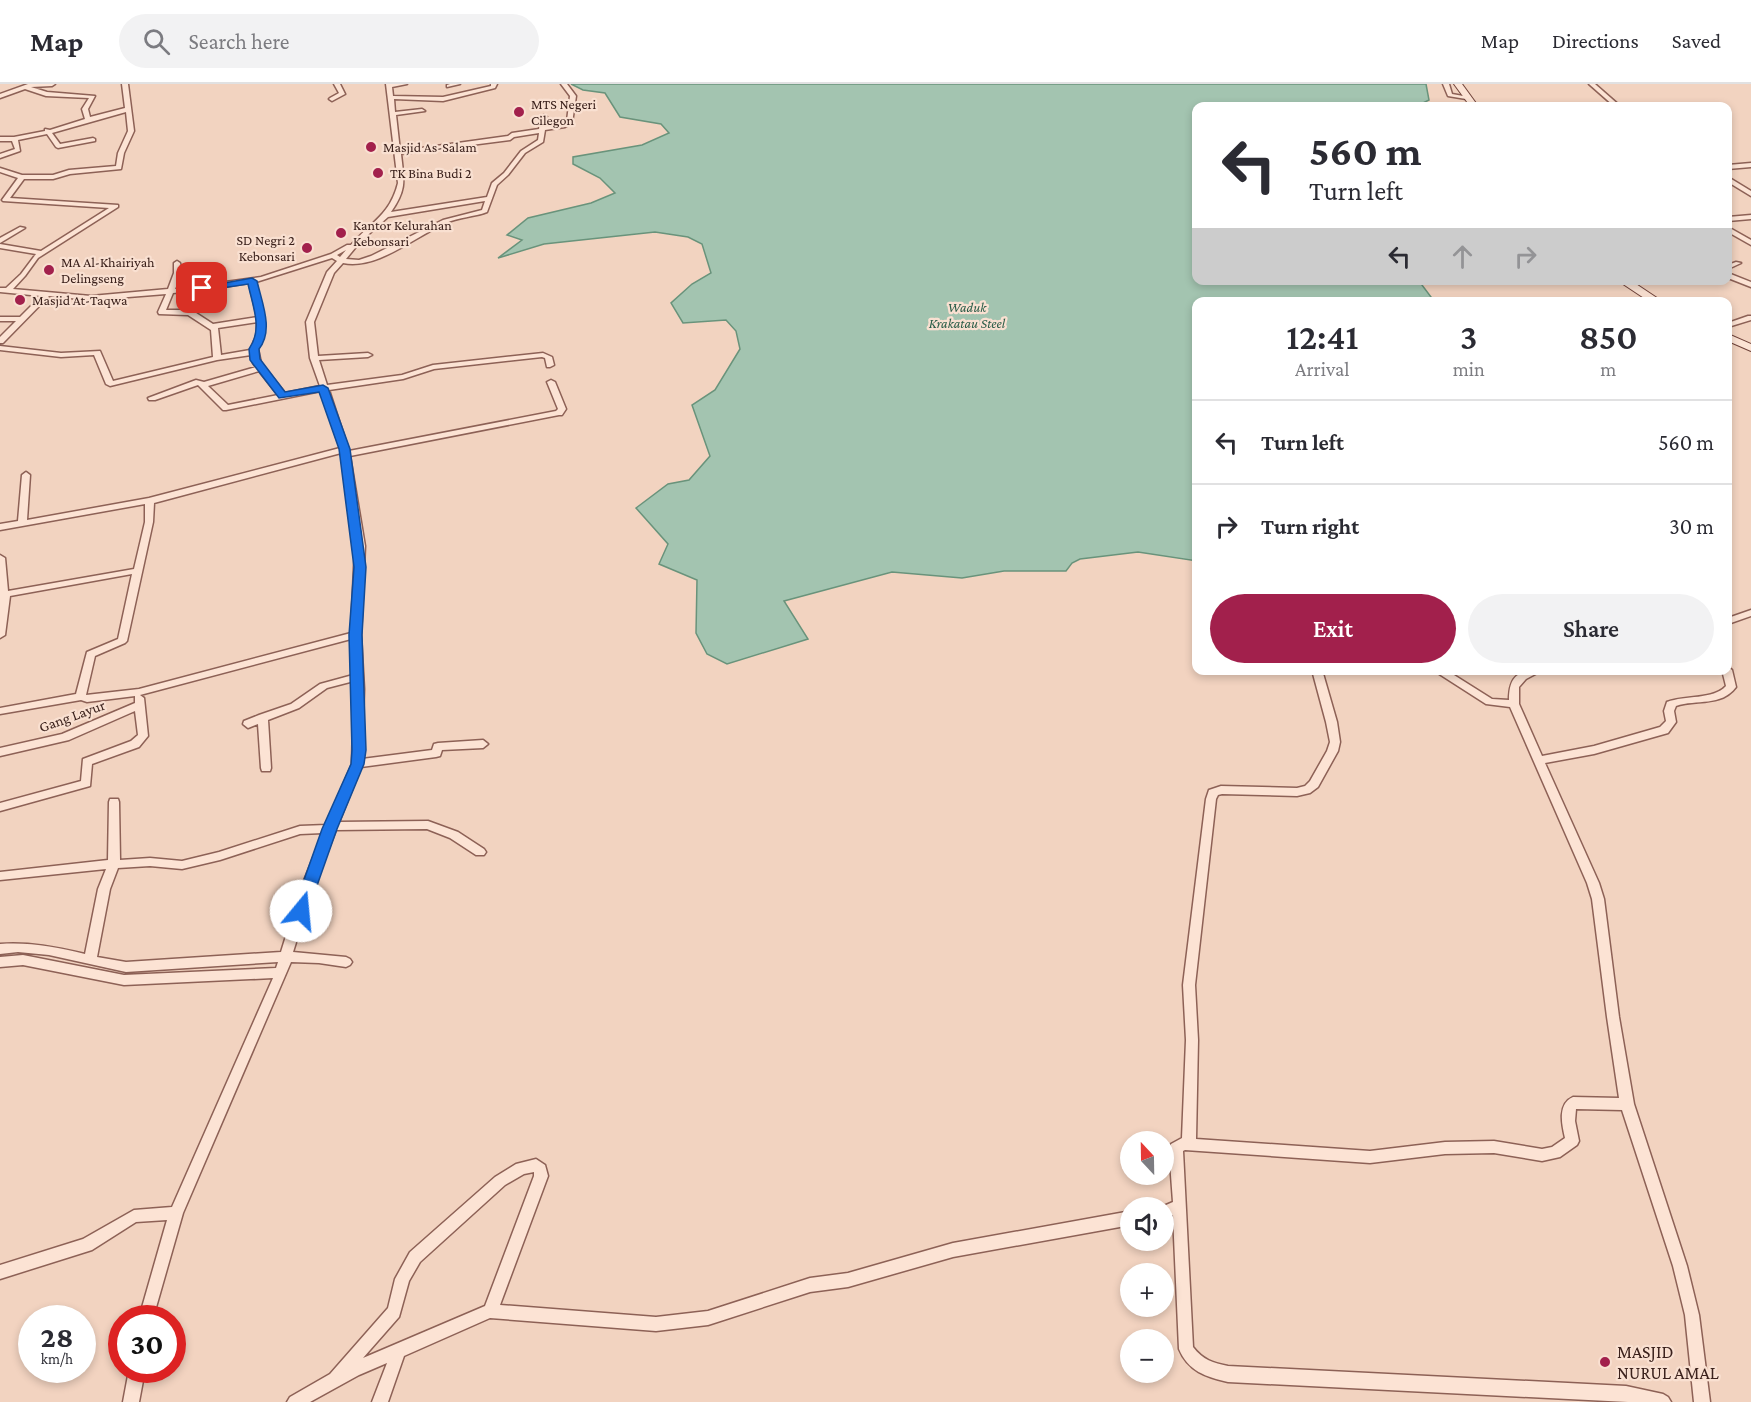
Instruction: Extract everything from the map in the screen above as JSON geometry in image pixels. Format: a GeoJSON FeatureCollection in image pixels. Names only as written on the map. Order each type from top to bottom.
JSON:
{"type":"FeatureCollection","features":[{"type":"Feature","properties":{"kind":"street"},"geometry":{"type":"LineString","coordinates":[[0,96],[25,87],[52,84]]}},
{"type":"Feature","properties":{"kind":"street"},"geometry":{"type":"LineString","coordinates":[[0,170],[22,177],[53,177],[69,172],[119,168],[122,165],[121,153],[131,131],[125,84]]}},
{"type":"Feature","properties":{"kind":"street"},"geometry":{"type":"LineString","coordinates":[[332,99],[342,94],[337,84]]}},
{"type":"Feature","properties":{"kind":"street"},"geometry":{"type":"LineString","coordinates":[[4,290],[99,298],[169,292],[252,281],[336,258],[386,215],[400,188],[389,85],[404,84]]}},
{"type":"Feature","properties":{"kind":"street"},"geometry":{"type":"LineString","coordinates":[[449,86],[458,84]]}},
{"type":"Feature","properties":{"kind":"street"},"geometry":{"type":"LineString","coordinates":[[391,98],[410,95],[420,100],[448,98],[468,95],[474,90],[493,87],[494,84]]}},
{"type":"Feature","properties":{"kind":"street"},"geometry":{"type":"LineString","coordinates":[[397,153],[510,138],[513,135],[563,126],[570,122],[573,96],[564,84]]}},
{"type":"Feature","properties":{"kind":"street"},"geometry":{"type":"LineString","coordinates":[[1446,84],[1450,95],[1466,97]]}},
{"type":"Feature","properties":{"kind":"street"},"geometry":{"type":"LineString","coordinates":[[1458,84],[1470,102]]}},
{"type":"Feature","properties":{"kind":"street"},"geometry":{"type":"LineString","coordinates":[[1592,84],[1612,102]]}},
{"type":"Feature","properties":{"kind":"street"},"geometry":{"type":"LineString","coordinates":[[25,87],[46,94],[93,98],[85,109],[87,118]]}},
{"type":"Feature","properties":{"kind":"street"},"geometry":{"type":"LineString","coordinates":[[0,139],[15,140],[87,118],[129,110]]}},
{"type":"Feature","properties":{"kind":"street"},"geometry":{"type":"LineString","coordinates":[[393,114],[422,111]]}},
{"type":"Feature","properties":{"kind":"street"},"geometry":{"type":"LineString","coordinates":[[336,258],[359,263],[370,260],[444,221],[485,211],[494,184],[507,174],[523,152],[541,141],[544,117]]}},
{"type":"Feature","properties":{"kind":"street"},"geometry":{"type":"LineString","coordinates":[[47,130],[58,146],[93,140]]}},
{"type":"Feature","properties":{"kind":"street"},"geometry":{"type":"LineString","coordinates":[[0,156],[18,150],[15,140]]}},
{"type":"Feature","properties":{"kind":"street"},"geometry":{"type":"LineString","coordinates":[[1732,167],[1751,165]]}},
{"type":"Feature","properties":{"kind":"street"},"geometry":{"type":"LineString","coordinates":[[4,290],[23,275],[32,261],[42,253],[116,206],[5,200],[22,177]]}},
{"type":"Feature","properties":{"kind":"street"},"geometry":{"type":"LineString","coordinates":[[1732,182],[1751,194]]}},
{"type":"Feature","properties":{"kind":"street"},"geometry":{"type":"LineString","coordinates":[[386,215],[490,198]]}},
{"type":"Feature","properties":{"kind":"street"},"geometry":{"type":"LineString","coordinates":[[0,210],[10,201]]}},
{"type":"Feature","properties":{"kind":"street"},"geometry":{"type":"LineString","coordinates":[[1732,219],[1751,217]]}},
{"type":"Feature","properties":{"kind":"street"},"geometry":{"type":"LineString","coordinates":[[0,241],[22,228]]}},
{"type":"Feature","properties":{"kind":"street"},"geometry":{"type":"LineString","coordinates":[[1732,231],[1751,243]]}},
{"type":"Feature","properties":{"kind":"street"},"geometry":{"type":"LineString","coordinates":[[0,246],[42,253]]}},
{"type":"Feature","properties":{"kind":"street"},"geometry":{"type":"LineString","coordinates":[[150,1305],[176,1214],[281,973],[308,888],[357,764],[356,635],[360,546],[345,452],[314,358],[310,322],[336,258]]}},
{"type":"Feature","properties":{"kind":"street"},"geometry":{"type":"LineString","coordinates":[[177,263],[178,273],[162,312],[190,313],[216,332],[217,358]]}},
{"type":"Feature","properties":{"kind":"street"},"geometry":{"type":"LineString","coordinates":[[1732,265],[1738,263]]}},
{"type":"Feature","properties":{"kind":"street"},"geometry":{"type":"LineString","coordinates":[[1732,277],[1751,285]]}},
{"type":"Feature","properties":{"kind":"street"},"geometry":{"type":"LineString","coordinates":[[0,348],[62,355],[97,353],[110,384],[217,358],[253,352],[262,337],[252,281]]}},
{"type":"Feature","properties":{"kind":"street"},"geometry":{"type":"LineString","coordinates":[[1630,285],[1650,297]]}},
{"type":"Feature","properties":{"kind":"street"},"geometry":{"type":"LineString","coordinates":[[184,312],[187,290]]}},
{"type":"Feature","properties":{"kind":"street"},"geometry":{"type":"LineString","coordinates":[[0,341],[47,294]]}},
{"type":"Feature","properties":{"kind":"street"},"geometry":{"type":"LineString","coordinates":[[1732,324],[1751,318]]}},
{"type":"Feature","properties":{"kind":"street"},"geometry":{"type":"LineString","coordinates":[[0,319],[20,319]]}},
{"type":"Feature","properties":{"kind":"street"},"geometry":{"type":"LineString","coordinates":[[210,327],[259,319]]}},
{"type":"Feature","properties":{"kind":"street"},"geometry":{"type":"LineString","coordinates":[[1732,339],[1751,348]]}},
{"type":"Feature","properties":{"kind":"street"},"geometry":{"type":"LineString","coordinates":[[253,352],[261,368],[283,396]]}},
{"type":"Feature","properties":{"kind":"street"},"geometry":{"type":"LineString","coordinates":[[314,358],[368,355]]}},
{"type":"Feature","properties":{"kind":"street"},"geometry":{"type":"LineString","coordinates":[[152,398],[197,382],[224,408],[323,388],[403,377],[434,367],[539,355],[548,357],[550,365]]}},
{"type":"Feature","properties":{"kind":"street"},"geometry":{"type":"LineString","coordinates":[[202,385],[261,368]]}},
{"type":"Feature","properties":{"kind":"street"},"geometry":{"type":"LineString","coordinates":[[0,527],[150,501],[230,478],[345,452],[559,413],[562,409],[551,382]]}},
{"type":"Feature","properties":{"kind":"street"},"geometry":{"type":"LineString","coordinates":[[22,524],[26,475]]}},
{"type":"Feature","properties":{"kind":"street"},"geometry":{"type":"LineString","coordinates":[[81,697],[90,654],[122,641],[133,598],[136,571],[149,522],[150,501]]}},
{"type":"Feature","properties":{"kind":"street"},"geometry":{"type":"LineString","coordinates":[[0,558],[3,592],[0,635]]}},
{"type":"Feature","properties":{"kind":"street"},"geometry":{"type":"LineString","coordinates":[[3,592],[136,571]]}},
{"type":"Feature","properties":{"kind":"street"},"geometry":{"type":"LineString","coordinates":[[1732,620],[1751,613]]}},
{"type":"Feature","properties":{"kind":"street"},"geometry":{"type":"LineString","coordinates":[[0,711],[81,697],[87,699],[139,692],[356,635]]}},
{"type":"Feature","properties":{"kind":"street"},"geometry":{"type":"LineString","coordinates":[[1189,1144],[1192,1040],[1189,985],[1210,799],[1214,793],[1221,790],[1297,792],[1307,791],[1315,785],[1335,747],[1330,711],[1321,692],[1318,675]]}},
{"type":"Feature","properties":{"kind":"street"},"geometry":{"type":"LineString","coordinates":[[1446,675],[1490,702],[1514,704]]}},
{"type":"Feature","properties":{"kind":"street"},"geometry":{"type":"LineString","coordinates":[[1527,675],[1514,686],[1514,704],[1598,899],[1613,1017],[1628,1104],[1680,1266],[1692,1315],[1702,1402]]}},
{"type":"Feature","properties":{"kind":"street"},"geometry":{"type":"LineString","coordinates":[[1539,760],[1594,750],[1664,730],[1671,722],[1669,711],[1671,704],[1678,700],[1719,696],[1727,693],[1731,687],[1728,675]]}},
{"type":"Feature","properties":{"kind":"street"},"geometry":{"type":"LineString","coordinates":[[248,724],[294,706],[324,686],[358,677]]}},
{"type":"Feature","properties":{"kind":"street"},"geometry":{"type":"LineString","coordinates":[[0,807],[86,783],[87,762],[135,744],[143,736],[139,692]]}},
{"type":"Feature","properties":{"kind":"street","name":"Gang Layur"},"geometry":{"type":"LineString","coordinates":[[0,752],[65,737],[140,705]]}},
{"type":"Feature","properties":{"kind":"street"},"geometry":{"type":"LineString","coordinates":[[263,717],[266,768]]}},
{"type":"Feature","properties":{"kind":"street"},"geometry":{"type":"LineString","coordinates":[[357,764],[436,753],[438,747],[483,744]]}},
{"type":"Feature","properties":{"kind":"street"},"geometry":{"type":"LineString","coordinates":[[90,960],[104,889],[114,864],[114,802]]}},
{"type":"Feature","properties":{"kind":"street"},"geometry":{"type":"LineString","coordinates":[[0,876],[114,864],[150,862],[182,865],[220,856],[300,830],[330,828],[428,825],[454,835],[480,852]]}},
{"type":"Feature","properties":{"kind":"street"},"geometry":{"type":"LineString","coordinates":[[0,949],[40,947],[109,965],[144,967],[287,956],[322,957],[346,962]]}},
{"type":"Feature","properties":{"kind":"street"},"geometry":{"type":"LineString","coordinates":[[0,962],[24,960],[124,980],[281,973]]}},
{"type":"Feature","properties":{"kind":"street"},"geometry":{"type":"LineString","coordinates":[[1628,1104],[1573,1103],[1568,1108],[1572,1141],[1556,1153],[1542,1155],[1494,1147],[1445,1148],[1370,1157],[1189,1144],[1176,1148],[1186,1349],[1194,1364],[1228,1374],[1626,1395],[1664,1402]]}},
{"type":"Feature","properties":{"kind":"street"},"geometry":{"type":"LineString","coordinates":[[332,1382],[394,1312],[402,1279],[415,1257],[500,1181],[521,1168],[536,1165],[541,1170],[541,1176],[490,1311]]}},
{"type":"Feature","properties":{"kind":"street"},"geometry":{"type":"LineString","coordinates":[[1174,1208],[1180,1206]]}},
{"type":"Feature","properties":{"kind":"street"},"geometry":{"type":"LineString","coordinates":[[0,1272],[87,1245],[134,1216],[176,1214]]}},
{"type":"Feature","properties":{"kind":"street"},"geometry":{"type":"LineString","coordinates":[[295,1402],[399,1350],[490,1311],[656,1324],[678,1323],[736,1311],[810,1285],[848,1280],[953,1250],[1120,1220]]}},
{"type":"Feature","properties":{"kind":"street"},"geometry":{"type":"LineString","coordinates":[[380,1402],[399,1350]]}},
{"type":"Feature","properties":{"kind":"street"},"geometry":{"type":"LineString","coordinates":[[131,1402],[135,1383]]}},
{"type":"Feature","properties":{"kind":"water","name":"Waduk Krakatau Steel"},"geometry":{"type":"Polygon","coordinates":[[[571,84],[1426,84],[1429,100],[1425,102],[1192,102],[1192,285],[1422,285],[1431,297],[1192,297],[1192,560],[1138,552],[1080,559],[1072,563],[1066,571],[1004,571],[962,578],[892,572],[784,601],[808,639],[727,664],[707,654],[696,633],[697,580],[659,564],[668,544],[636,508],[668,484],[689,480],[710,456],[692,405],[715,390],[740,349],[736,331],[726,320],[683,323],[671,303],[692,284],[711,273],[702,244],[688,237],[655,232],[544,244],[498,258],[522,240],[507,235],[528,218],[591,203],[615,193],[600,178],[573,164],[573,157],[642,145],[669,133],[661,124],[620,117],[605,93],[583,90],[571,84]]]}},
{"type":"Feature","properties":{"kind":"place","name":"MTS Negeri Cilegon"},"geometry":{"type":"Point","coordinates":[519,112]}},
{"type":"Feature","properties":{"kind":"place","name":"Masjid As-Salam"},"geometry":{"type":"Point","coordinates":[371,147]}},
{"type":"Feature","properties":{"kind":"place","name":"TK Bina Budi 2"},"geometry":{"type":"Point","coordinates":[378,173]}},
{"type":"Feature","properties":{"kind":"place","name":"Kantor Kelurahan Kebonsari"},"geometry":{"type":"Point","coordinates":[341,233]}},
{"type":"Feature","properties":{"kind":"place","name":"SD Negri 2 Kebonsari"},"geometry":{"type":"Point","coordinates":[307,248]}},
{"type":"Feature","properties":{"kind":"place","name":"MA Al-Khairiyah Delingseng"},"geometry":{"type":"Point","coordinates":[49,270]}},
{"type":"Feature","properties":{"kind":"place","name":"Masjid At-Taqwa"},"geometry":{"type":"Point","coordinates":[20,300]}},
{"type":"Feature","properties":{"kind":"place","name":"MASJID NURUL AMAL"},"geometry":{"type":"Point","coordinates":[1605,1362]}},
{"type":"Feature","properties":{"kind":"route"},"geometry":{"type":"LineString","coordinates":[[202,288],[252,281],[256,309],[263,330],[261,339],[253,352],[255,360],[283,396],[323,388],[345,449],[354,503],[360,546],[356,609],[359,750],[352,778],[329,829],[301,911]]}}]}
